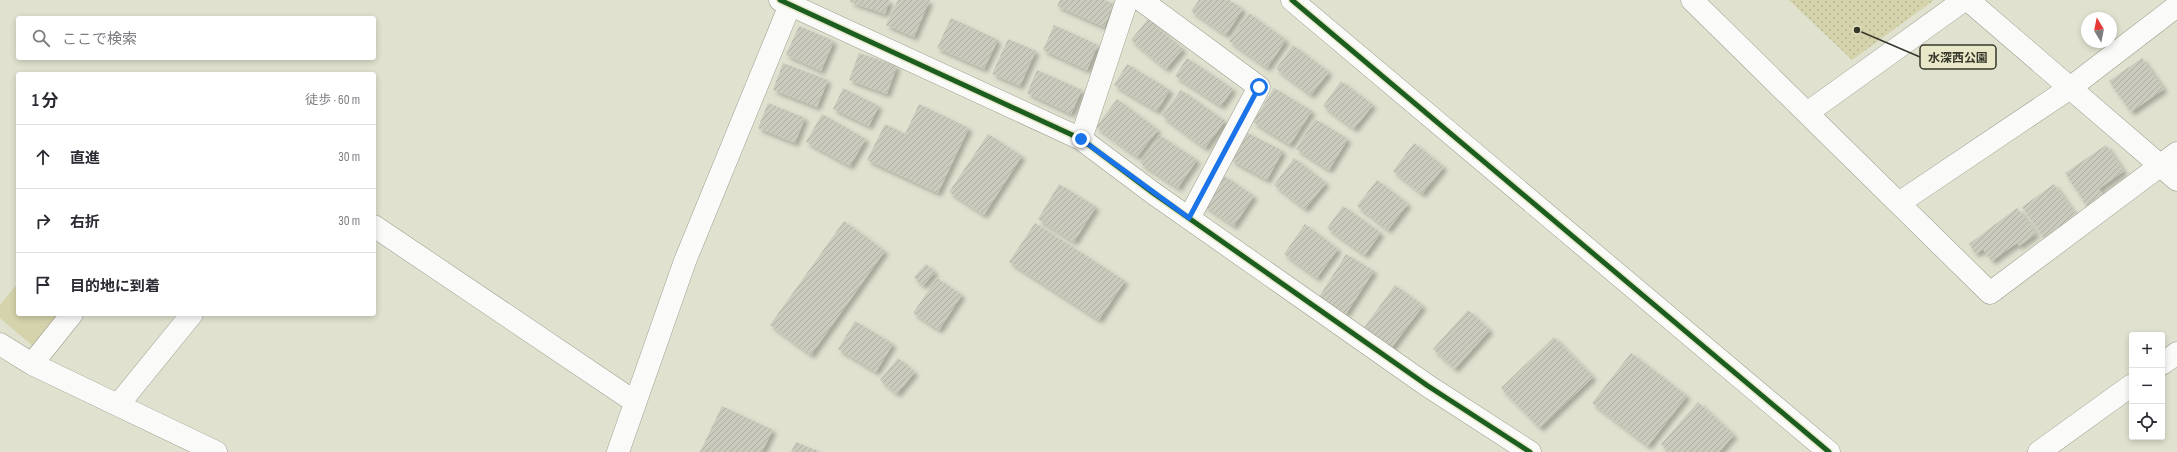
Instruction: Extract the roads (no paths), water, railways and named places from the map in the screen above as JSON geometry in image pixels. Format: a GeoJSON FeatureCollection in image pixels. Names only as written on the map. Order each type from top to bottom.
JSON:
{"type":"FeatureCollection","features":[{"type":"Feature","properties":{"kind":"street"},"geometry":{"type":"LineString","coordinates":[[1081,139],[1127,0]]}},
{"type":"Feature","properties":{"kind":"street"},"geometry":{"type":"LineString","coordinates":[[1141,0],[1259,87],[1189,218]]}},
{"type":"Feature","properties":{"kind":"street"},"geometry":{"type":"LineString","coordinates":[[1292,0],[1829,452]]}},
{"type":"Feature","properties":{"kind":"street"},"geometry":{"type":"LineString","coordinates":[[1692,0],[1990,293],[2169,159]]}},
{"type":"Feature","properties":{"kind":"street"},"geometry":{"type":"LineString","coordinates":[[1807,113],[1964,0]]}},
{"type":"Feature","properties":{"kind":"street"},"geometry":{"type":"LineString","coordinates":[[1968,0],[2070,88],[2169,159],[2177,180]]}},
{"type":"Feature","properties":{"kind":"street"},"geometry":{"type":"LineString","coordinates":[[618,452],[685,261],[787,2],[1081,139],[1189,218],[1428,386],[1530,452]]}},
{"type":"Feature","properties":{"kind":"street"},"geometry":{"type":"LineString","coordinates":[[1899,203],[2070,88],[2177,6]]}},
{"type":"Feature","properties":{"kind":"street"},"geometry":{"type":"LineString","coordinates":[[376,227],[635,402]]}},
{"type":"Feature","properties":{"kind":"street"},"geometry":{"type":"LineString","coordinates":[[32,364],[70,316]]}},
{"type":"Feature","properties":{"kind":"street"},"geometry":{"type":"LineString","coordinates":[[118,405],[190,316]]}},
{"type":"Feature","properties":{"kind":"street"},"geometry":{"type":"LineString","coordinates":[[0,344],[32,364],[216,452]]}},
{"type":"Feature","properties":{"kind":"street"},"geometry":{"type":"LineString","coordinates":[[2165,362],[2177,353]]}},
{"type":"Feature","properties":{"kind":"street"},"geometry":{"type":"LineString","coordinates":[[2039,452],[2129,387]]}},
{"type":"Feature","properties":{"kind":"place","name":"水深西公園"},"geometry":{"type":"Point","coordinates":[1857,30]}}]}
